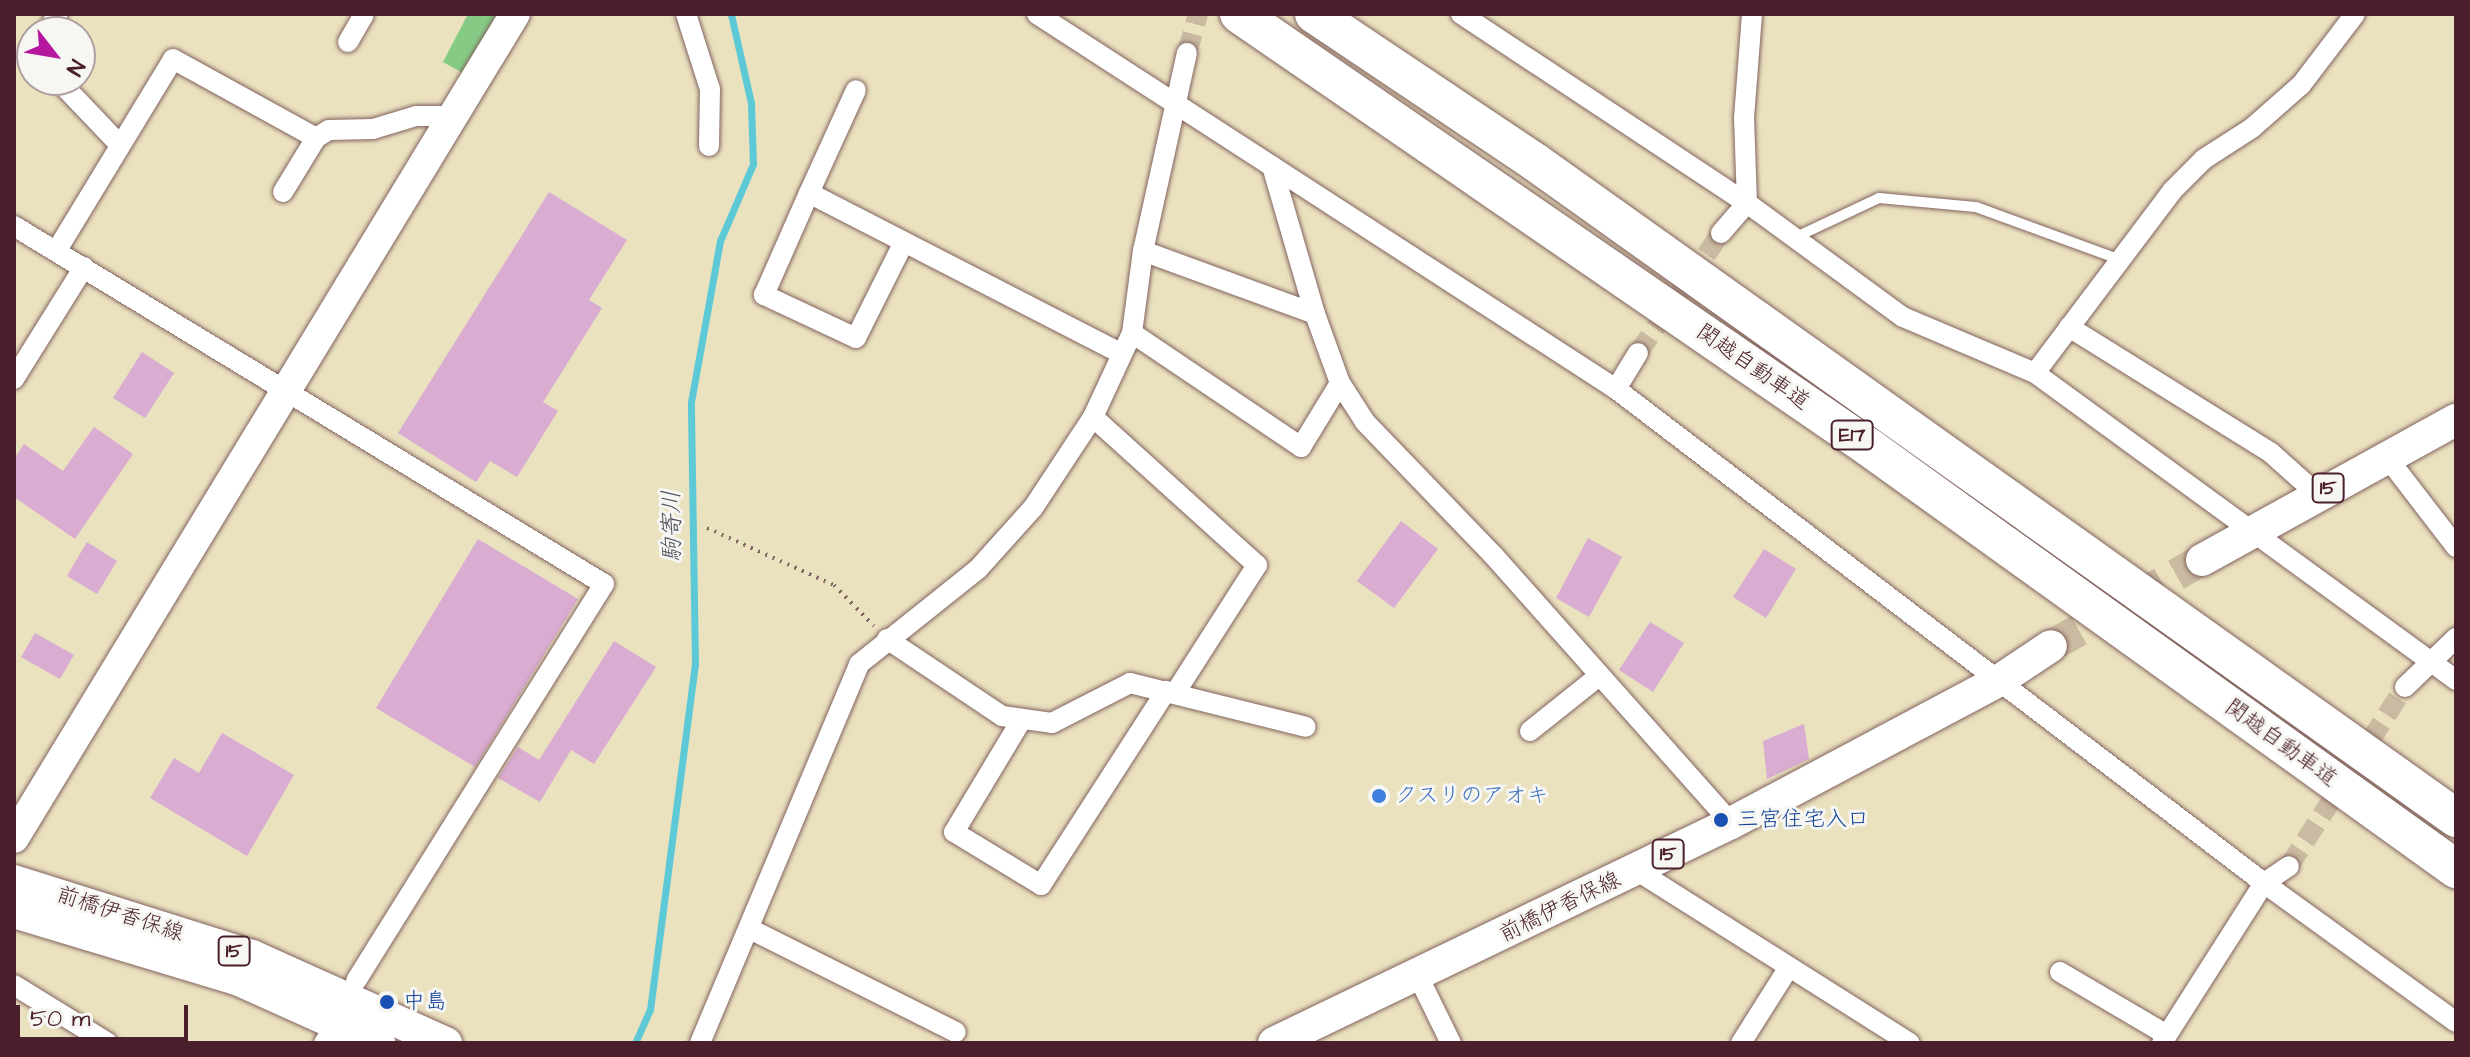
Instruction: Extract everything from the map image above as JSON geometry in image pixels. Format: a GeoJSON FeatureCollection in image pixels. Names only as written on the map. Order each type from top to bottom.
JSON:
{"type":"FeatureCollection","features":[{"type":"Feature","properties":{"kind":"highway","name":"関越自動車道"},"geometry":{"type":"LineString","coordinates":[[1239,14],[1858,439],[2456,869]]}},
{"type":"Feature","properties":{"kind":"highway","name":"関越自動車道"},"geometry":{"type":"LineString","coordinates":[[1314,14],[1599,207],[2456,818]]}},
{"type":"Feature","properties":{"kind":"main road","name":"15"},"geometry":{"type":"LineString","coordinates":[[2202,560],[2456,420]]}},
{"type":"Feature","properties":{"kind":"main road","name":"前橋伊香保線"},"geometry":{"type":"LineString","coordinates":[[1274,1043],[1731,823],[2000,680],[2051,646]]}},
{"type":"Feature","properties":{"kind":"main road","name":"前橋伊香保線"},"geometry":{"type":"LineString","coordinates":[[14,881],[252,956],[446,1043]]}},
{"type":"Feature","properties":{"kind":"main road","name":"前橋伊香保線"},"geometry":{"type":"LineString","coordinates":[[14,912],[239,980],[330,1032],[379,1043]]}},
{"type":"Feature","properties":{"kind":"street"},"geometry":{"type":"LineString","coordinates":[[348,42],[364,14]]}},
{"type":"Feature","properties":{"kind":"street"},"geometry":{"type":"LineString","coordinates":[[14,838],[515,14]]}},
{"type":"Feature","properties":{"kind":"street"},"geometry":{"type":"LineString","coordinates":[[686,14],[710,89],[709,146]]}},
{"type":"Feature","properties":{"kind":"street"},"geometry":{"type":"LineString","coordinates":[[1037,14],[1616,389],[2264,883],[2456,1022]]}},
{"type":"Feature","properties":{"kind":"street"},"geometry":{"type":"LineString","coordinates":[[1461,14],[1747,203],[1903,317],[2035,373],[2456,680]]}},
{"type":"Feature","properties":{"kind":"street"},"geometry":{"type":"LineString","coordinates":[[1721,233],[1747,203],[1744,118],[1752,14]]}},
{"type":"Feature","properties":{"kind":"street"},"geometry":{"type":"LineString","coordinates":[[2035,373],[2118,259],[2192,170],[2252,128],[2301,85],[2355,14]]}},
{"type":"Feature","properties":{"kind":"street"},"geometry":{"type":"LineString","coordinates":[[700,1043],[859,664],[978,569],[1033,508],[1093,417],[1119,352],[1132,333],[1143,251],[1174,100],[1187,53]]}},
{"type":"Feature","properties":{"kind":"street"},"geometry":{"type":"LineString","coordinates":[[57,250],[173,59],[316,138]]}},
{"type":"Feature","properties":{"kind":"street"},"geometry":{"type":"LineString","coordinates":[[856,90],[764,295],[856,338],[903,244]]}},
{"type":"Feature","properties":{"kind":"street"},"geometry":{"type":"LineString","coordinates":[[73,96],[120,145]]}},
{"type":"Feature","properties":{"kind":"street"},"geometry":{"type":"LineString","coordinates":[[283,192],[316,138],[329,130],[373,129],[416,116],[453,116]]}},
{"type":"Feature","properties":{"kind":"street"},"geometry":{"type":"LineString","coordinates":[[1272,166],[1315,314],[1340,383],[1365,422],[1731,823]]}},
{"type":"Feature","properties":{"kind":"street"},"geometry":{"type":"LineString","coordinates":[[809,193],[903,244],[1119,352]]}},
{"type":"Feature","properties":{"kind":"street"},"geometry":{"type":"LineString","coordinates":[[14,226],[604,584],[356,981]]}},
{"type":"Feature","properties":{"kind":"street"},"geometry":{"type":"LineString","coordinates":[[1143,251],[1315,314]]}},
{"type":"Feature","properties":{"kind":"street"},"geometry":{"type":"LineString","coordinates":[[14,379],[84,267]]}},
{"type":"Feature","properties":{"kind":"street"},"geometry":{"type":"LineString","coordinates":[[2069,327],[2270,452],[2317,494]]}},
{"type":"Feature","properties":{"kind":"street"},"geometry":{"type":"LineString","coordinates":[[1132,333],[1301,447],[1340,383]]}},
{"type":"Feature","properties":{"kind":"street"},"geometry":{"type":"LineString","coordinates":[[1616,389],[1638,353]]}},
{"type":"Feature","properties":{"kind":"street"},"geometry":{"type":"LineString","coordinates":[[1022,719],[954,832],[1041,885],[1257,565],[1093,417]]}},
{"type":"Feature","properties":{"kind":"street"},"geometry":{"type":"LineString","coordinates":[[2386,456],[2456,547]]}},
{"type":"Feature","properties":{"kind":"street"},"geometry":{"type":"LineString","coordinates":[[2405,687],[2429,659],[2456,638]]}},
{"type":"Feature","properties":{"kind":"street"},"geometry":{"type":"LineString","coordinates":[[887,639],[1002,716],[1052,723],[1130,683],[1306,727]]}},
{"type":"Feature","properties":{"kind":"street"},"geometry":{"type":"LineString","coordinates":[[1530,731],[1599,676]]}},
{"type":"Feature","properties":{"kind":"street"},"geometry":{"type":"LineString","coordinates":[[2060,972],[2164,1039],[2264,883],[2289,866]]}},
{"type":"Feature","properties":{"kind":"street"},"geometry":{"type":"LineString","coordinates":[[1636,870],[1910,1043]]}},
{"type":"Feature","properties":{"kind":"street"},"geometry":{"type":"LineString","coordinates":[[750,929],[956,1032]]}},
{"type":"Feature","properties":{"kind":"street"},"geometry":{"type":"LineString","coordinates":[[1741,1043],[1789,967]]}},
{"type":"Feature","properties":{"kind":"street"},"geometry":{"type":"LineString","coordinates":[[1418,976],[1451,1043]]}},
{"type":"Feature","properties":{"kind":"street"},"geometry":{"type":"LineString","coordinates":[[14,985],[108,1043]]}},
{"type":"Feature","properties":{"kind":"lane"},"geometry":{"type":"LineString","coordinates":[[1793,238],[1879,198],[1976,207],[2118,259]]}},
{"type":"Feature","properties":{"kind":"path"},"geometry":{"type":"LineString","coordinates":[[707,528],[834,585],[887,639]]}},
{"type":"Feature","properties":{"kind":"green space"},"geometry":{"type":"Polygon","coordinates":[[[468,14],[504,14],[475,80],[443,62],[468,14]]]}},
{"type":"Feature","properties":{"kind":"building"},"geometry":{"type":"Polygon","coordinates":[[[549,192],[627,240],[589,300],[602,308],[543,402],[558,411],[517,477],[490,461],[476,482],[398,433],[549,192]]]}},
{"type":"Feature","properties":{"kind":"building"},"geometry":{"type":"Polygon","coordinates":[[[142,352],[174,373],[145,418],[113,398],[142,352]]]}},
{"type":"Feature","properties":{"kind":"building"},"geometry":{"type":"Polygon","coordinates":[[[94,427],[133,454],[75,539],[14,497],[14,459],[24,444],[63,471],[94,427]]]}},
{"type":"Feature","properties":{"kind":"building"},"geometry":{"type":"Polygon","coordinates":[[[1401,521],[1438,549],[1394,608],[1357,581],[1401,521]]]}},
{"type":"Feature","properties":{"kind":"building"},"geometry":{"type":"Polygon","coordinates":[[[1588,538],[1622,557],[1589,617],[1556,598],[1588,538]]]}},
{"type":"Feature","properties":{"kind":"building"},"geometry":{"type":"Polygon","coordinates":[[[478,539],[578,599],[475,767],[376,708],[478,539]]]}},
{"type":"Feature","properties":{"kind":"building"},"geometry":{"type":"Polygon","coordinates":[[[87,542],[117,561],[97,594],[67,576],[87,542]]]}},
{"type":"Feature","properties":{"kind":"building"},"geometry":{"type":"Polygon","coordinates":[[[1764,549],[1796,569],[1766,618],[1733,597],[1764,549]]]}},
{"type":"Feature","properties":{"kind":"building"},"geometry":{"type":"Polygon","coordinates":[[[1650,622],[1684,643],[1653,692],[1619,670],[1650,622]]]}},
{"type":"Feature","properties":{"kind":"building"},"geometry":{"type":"Polygon","coordinates":[[[35,633],[74,655],[60,679],[21,657],[35,633]]]}},
{"type":"Feature","properties":{"kind":"building"},"geometry":{"type":"Polygon","coordinates":[[[614,641],[656,667],[594,764],[571,750],[540,802],[498,778],[518,747],[539,760],[614,641]]]}},
{"type":"Feature","properties":{"kind":"building"},"geometry":{"type":"Polygon","coordinates":[[[1804,724],[1809,759],[1767,779],[1763,741],[1804,724]]]}},
{"type":"Feature","properties":{"kind":"building"},"geometry":{"type":"Polygon","coordinates":[[[222,733],[294,775],[247,856],[150,798],[174,758],[199,773],[222,733]]]}},
{"type":"Feature","properties":{"kind":"waterway","name":"駒寄川"},"geometry":{"type":"LineString","coordinates":[[635,1043],[650,1010],[695,665],[691,402],[720,241],[753,164],[751,103],[731,14]]}},
{"type":"Feature","properties":{"kind":"tunnel"},"geometry":{"type":"LineString","coordinates":[[1187,53],[1198,14]]}},
{"type":"Feature","properties":{"kind":"tunnel"},"geometry":{"type":"LineString","coordinates":[[1638,353],[1721,233]]}},
{"type":"Feature","properties":{"kind":"tunnel"},"geometry":{"type":"LineString","coordinates":[[2051,646],[2202,560]]}},
{"type":"Feature","properties":{"kind":"tunnel"},"geometry":{"type":"LineString","coordinates":[[2289,866],[2405,687]]}},
{"type":"Feature","properties":{"kind":"place","name":"クスリのアオキ"},"geometry":{"type":"Point","coordinates":[1379,796]}},
{"type":"Feature","properties":{"kind":"place","name":"三宮住宅入口"},"geometry":{"type":"Point","coordinates":[1721,820]}},
{"type":"Feature","properties":{"kind":"place","name":"中島"},"geometry":{"type":"Point","coordinates":[387,1002]}}]}
